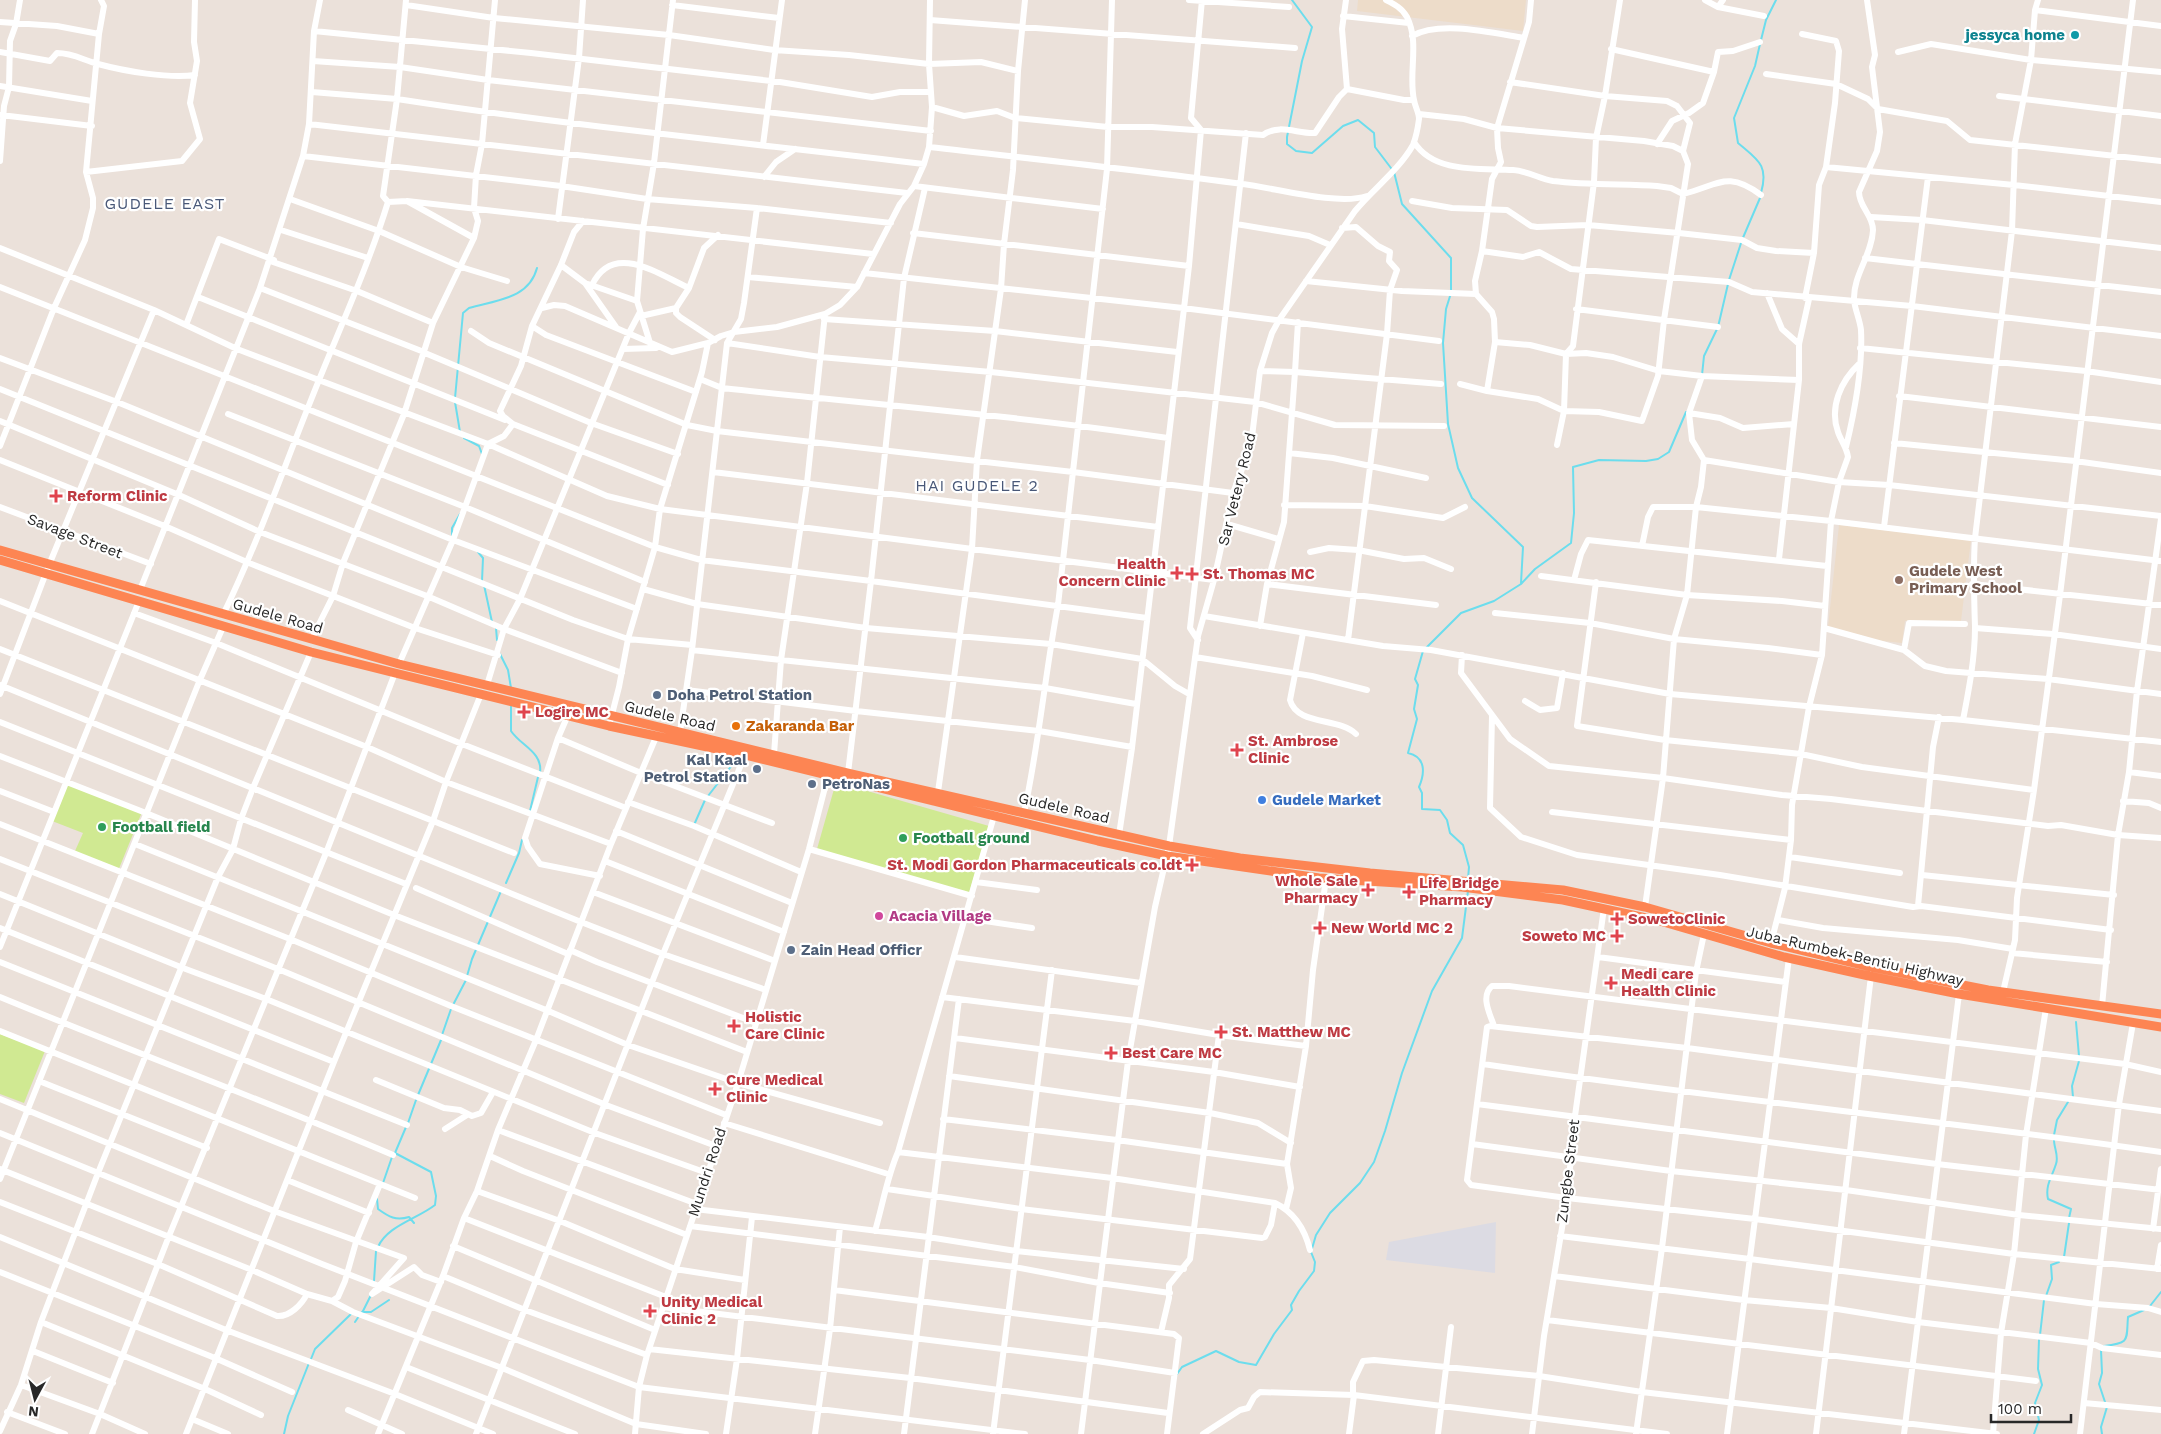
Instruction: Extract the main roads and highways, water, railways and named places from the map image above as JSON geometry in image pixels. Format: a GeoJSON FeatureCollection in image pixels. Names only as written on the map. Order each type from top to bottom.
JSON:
{"type":"FeatureCollection","features":[{"type":"Feature","properties":{"kind":"highway","name":"Gudele Road"},"geometry":{"type":"LineString","coordinates":[[0,550],[399,664],[774,754],[829,772],[994,816],[1167,856],[1326,878],[1380,883],[1462,883]]}},
{"type":"Feature","properties":{"kind":"highway","name":"Gudele Road"},"geometry":{"type":"LineString","coordinates":[[0,560],[311,652],[656,737],[745,756],[829,772],[848,773],[938,792],[1169,846],[1240,858],[1462,883]]}},
{"type":"Feature","properties":{"kind":"highway"},"geometry":{"type":"LineString","coordinates":[[1462,883],[1487,886]]}},
{"type":"Feature","properties":{"kind":"highway","name":"Juba-Rumbek-Bentiu Highway"},"geometry":{"type":"LineString","coordinates":[[1487,886],[1563,890],[1645,907],[1771,943],[1870,967],[2003,992],[2161,1014]]}},
{"type":"Feature","properties":{"kind":"highway","name":"Juba-Rumbek-Bentiu Highway"},"geometry":{"type":"LineString","coordinates":[[1487,886],[1604,908],[1789,958],[1871,976],[1959,994],[2161,1027]]}},
{"type":"Feature","properties":{"kind":"waterway"},"geometry":{"type":"LineString","coordinates":[[1292,0],[1312,27],[1302,61],[1287,144],[1296,151],[1312,153],[1343,126],[1358,120],[1374,133],[1375,147],[1394,172],[1402,204],[1451,258],[1451,293],[1446,309],[1443,343],[1448,424],[1458,468],[1472,498],[1523,547],[1521,583]]}},
{"type":"Feature","properties":{"kind":"waterway"},"geometry":{"type":"LineString","coordinates":[[1761,40],[1766,20],[1776,0]]}},
{"type":"Feature","properties":{"kind":"waterway"},"geometry":{"type":"LineString","coordinates":[[1760,44],[1755,66],[1734,118],[1738,143],[1756,159],[1763,169],[1764,176],[1761,193]]}},
{"type":"Feature","properties":{"kind":"waterway"},"geometry":{"type":"LineString","coordinates":[[1729,280],[1742,240],[1760,198]]}},
{"type":"Feature","properties":{"kind":"waterway"},"geometry":{"type":"LineString","coordinates":[[455,398],[463,313],[469,308],[510,297],[519,292],[527,286],[537,268]]}},
{"type":"Feature","properties":{"kind":"waterway"},"geometry":{"type":"LineString","coordinates":[[1702,375],[1704,356],[1718,327],[1728,284]]}},
{"type":"Feature","properties":{"kind":"waterway"},"geometry":{"type":"LineString","coordinates":[[455,402],[460,432]]}},
{"type":"Feature","properties":{"kind":"waterway"},"geometry":{"type":"LineString","coordinates":[[1426,648],[1461,613],[1494,601],[1521,584],[1535,569],[1571,543],[1574,513],[1573,467],[1599,460],[1646,461],[1658,459],[1669,452],[1686,412]]}},
{"type":"Feature","properties":{"kind":"waterway"},"geometry":{"type":"LineString","coordinates":[[464,438],[479,446],[482,454]]}},
{"type":"Feature","properties":{"kind":"waterway"},"geometry":{"type":"LineString","coordinates":[[452,535],[452,528],[460,514]]}},
{"type":"Feature","properties":{"kind":"waterway"},"geometry":{"type":"LineString","coordinates":[[478,552],[483,558],[482,581]]}},
{"type":"Feature","properties":{"kind":"waterway"},"geometry":{"type":"LineString","coordinates":[[484,585],[492,622]]}},
{"type":"Feature","properties":{"kind":"waterway"},"geometry":{"type":"LineString","coordinates":[[496,628],[497,640]]}},
{"type":"Feature","properties":{"kind":"waterway"},"geometry":{"type":"LineString","coordinates":[[1423,651],[1415,679],[1418,685],[1414,709],[1417,719],[1408,753],[1414,755],[1421,762],[1423,771],[1419,787],[1422,793],[1422,809],[1440,810],[1447,820],[1450,833],[1463,845],[1469,867],[1468,879]]}},
{"type":"Feature","properties":{"kind":"waterway"},"geometry":{"type":"LineString","coordinates":[[500,654],[508,670],[511,688]]}},
{"type":"Feature","properties":{"kind":"waterway"},"geometry":{"type":"LineString","coordinates":[[511,705],[511,731],[535,754],[540,766],[540,773]]}},
{"type":"Feature","properties":{"kind":"waterway"},"geometry":{"type":"LineString","coordinates":[[708,796],[736,760]]}},
{"type":"Feature","properties":{"kind":"waterway"},"geometry":{"type":"LineString","coordinates":[[530,811],[538,777]]}},
{"type":"Feature","properties":{"kind":"waterway"},"geometry":{"type":"LineString","coordinates":[[694,825],[705,800]]}},
{"type":"Feature","properties":{"kind":"waterway"},"geometry":{"type":"LineString","coordinates":[[506,883],[519,853],[522,840]]}},
{"type":"Feature","properties":{"kind":"waterway"},"geometry":{"type":"LineString","coordinates":[[467,976],[472,959],[501,891]]}},
{"type":"Feature","properties":{"kind":"waterway"},"geometry":{"type":"LineString","coordinates":[[1177,1374],[1182,1367],[1216,1351],[1239,1362],[1256,1365],[1274,1334],[1292,1310],[1291,1305],[1314,1271],[1315,1262],[1311,1252],[1316,1235],[1330,1213],[1360,1183],[1374,1162],[1402,1073],[1432,991],[1462,938],[1468,891]]}},
{"type":"Feature","properties":{"kind":"waterway"},"geometry":{"type":"LineString","coordinates":[[453,1005],[466,980]]}},
{"type":"Feature","properties":{"kind":"waterway"},"geometry":{"type":"LineString","coordinates":[[442,1035],[451,1009]]}},
{"type":"Feature","properties":{"kind":"waterway"},"geometry":{"type":"LineString","coordinates":[[2076,1022],[2079,1056]]}},
{"type":"Feature","properties":{"kind":"waterway"},"geometry":{"type":"LineString","coordinates":[[418,1095],[441,1040]]}},
{"type":"Feature","properties":{"kind":"waterway"},"geometry":{"type":"LineString","coordinates":[[2073,1097],[2072,1086],[2079,1061]]}},
{"type":"Feature","properties":{"kind":"waterway"},"geometry":{"type":"LineString","coordinates":[[408,1123],[416,1100]]}},
{"type":"Feature","properties":{"kind":"waterway"},"geometry":{"type":"LineString","coordinates":[[2054,1135],[2057,1120],[2068,1102]]}},
{"type":"Feature","properties":{"kind":"waterway"},"geometry":{"type":"LineString","coordinates":[[395,1153],[406,1127]]}},
{"type":"Feature","properties":{"kind":"waterway"},"geometry":{"type":"LineString","coordinates":[[2054,1140],[2057,1161],[2048,1185],[2047,1194],[2048,1199],[2071,1209],[2069,1218]]}},
{"type":"Feature","properties":{"kind":"waterway"},"geometry":{"type":"LineString","coordinates":[[378,1247],[382,1240],[395,1228],[435,1205],[436,1196],[431,1172],[395,1153]]}},
{"type":"Feature","properties":{"kind":"waterway"},"geometry":{"type":"LineString","coordinates":[[383,1183],[392,1157]]}},
{"type":"Feature","properties":{"kind":"waterway"},"geometry":{"type":"LineString","coordinates":[[377,1199],[378,1209],[382,1212],[396,1218],[409,1217],[414,1223]]}},
{"type":"Feature","properties":{"kind":"waterway"},"geometry":{"type":"LineString","coordinates":[[2064,1257],[2069,1223]]}},
{"type":"Feature","properties":{"kind":"waterway"},"geometry":{"type":"LineString","coordinates":[[374,1281],[376,1251]]}},
{"type":"Feature","properties":{"kind":"waterway"},"geometry":{"type":"LineString","coordinates":[[2046,1296],[2052,1279],[2051,1265],[2059,1262]]}},
{"type":"Feature","properties":{"kind":"waterway"},"geometry":{"type":"LineString","coordinates":[[2150,1306],[2161,1292]]}},
{"type":"Feature","properties":{"kind":"waterway"},"geometry":{"type":"LineString","coordinates":[[362,1313],[371,1295]]}},
{"type":"Feature","properties":{"kind":"waterway"},"geometry":{"type":"LineString","coordinates":[[362,1312],[371,1312],[389,1300]]}},
{"type":"Feature","properties":{"kind":"waterway"},"geometry":{"type":"LineString","coordinates":[[2040,1335],[2044,1300]]}},
{"type":"Feature","properties":{"kind":"waterway"},"geometry":{"type":"LineString","coordinates":[[2104,1346],[2123,1342],[2127,1335],[2128,1317],[2144,1310]]}},
{"type":"Feature","properties":{"kind":"waterway"},"geometry":{"type":"LineString","coordinates":[[311,1359],[315,1349],[352,1313]]}},
{"type":"Feature","properties":{"kind":"waterway"},"geometry":{"type":"LineString","coordinates":[[355,1322],[359,1316]]}},
{"type":"Feature","properties":{"kind":"waterway"},"geometry":{"type":"LineString","coordinates":[[2034,1434],[2039,1420],[2035,1403],[2042,1385],[2038,1369],[2039,1340]]}},
{"type":"Feature","properties":{"kind":"waterway"},"geometry":{"type":"LineString","coordinates":[[2101,1350],[2102,1373],[2099,1384],[2105,1402]]}},
{"type":"Feature","properties":{"kind":"waterway"},"geometry":{"type":"LineString","coordinates":[[284,1434],[288,1416],[309,1363]]}},
{"type":"Feature","properties":{"kind":"waterway"},"geometry":{"type":"LineString","coordinates":[[2102,1434],[2101,1427],[2107,1407]]}},
{"type":"Feature","properties":{"kind":"place","name":"jessyca home"},"geometry":{"type":"Point","coordinates":[2075,35]}},
{"type":"Feature","properties":{"kind":"place","name":"Reform Clinic"},"geometry":{"type":"Point","coordinates":[56,496]}},
{"type":"Feature","properties":{"kind":"place","name":"Health Concern Clinic"},"geometry":{"type":"Point","coordinates":[1177,573]}},
{"type":"Feature","properties":{"kind":"place","name":"St. Thomas MC"},"geometry":{"type":"Point","coordinates":[1192,574]}},
{"type":"Feature","properties":{"kind":"place","name":"Gudele West Primary School"},"geometry":{"type":"Point","coordinates":[1899,580]}},
{"type":"Feature","properties":{"kind":"place","name":"Doha Petrol Station"},"geometry":{"type":"Point","coordinates":[657,695]}},
{"type":"Feature","properties":{"kind":"place","name":"Logire MC"},"geometry":{"type":"Point","coordinates":[524,712]}},
{"type":"Feature","properties":{"kind":"place","name":"Zakaranda Bar"},"geometry":{"type":"Point","coordinates":[736,726]}},
{"type":"Feature","properties":{"kind":"place","name":"St. Ambrose Clinic"},"geometry":{"type":"Point","coordinates":[1237,750]}},
{"type":"Feature","properties":{"kind":"place","name":"Kal Kaal Petrol Station"},"geometry":{"type":"Point","coordinates":[757,769]}},
{"type":"Feature","properties":{"kind":"place","name":"PetroNas"},"geometry":{"type":"Point","coordinates":[812,784]}},
{"type":"Feature","properties":{"kind":"place","name":"Gudele Market"},"geometry":{"type":"Point","coordinates":[1262,800]}},
{"type":"Feature","properties":{"kind":"place","name":"Football field"},"geometry":{"type":"Point","coordinates":[102,827]}},
{"type":"Feature","properties":{"kind":"place","name":"Football ground"},"geometry":{"type":"Point","coordinates":[903,838]}},
{"type":"Feature","properties":{"kind":"place","name":"St. Modi Gordon Pharmaceuticals co.ldt"},"geometry":{"type":"Point","coordinates":[1192,865]}},
{"type":"Feature","properties":{"kind":"place","name":"Whole Sale Pharmacy"},"geometry":{"type":"Point","coordinates":[1368,890]}},
{"type":"Feature","properties":{"kind":"place","name":"Life Bridge Pharmacy"},"geometry":{"type":"Point","coordinates":[1409,892]}},
{"type":"Feature","properties":{"kind":"place","name":"Acacia Village"},"geometry":{"type":"Point","coordinates":[879,916]}},
{"type":"Feature","properties":{"kind":"place","name":"SowetoClinic"},"geometry":{"type":"Point","coordinates":[1617,919]}},
{"type":"Feature","properties":{"kind":"place","name":"New World MC 2"},"geometry":{"type":"Point","coordinates":[1320,928]}},
{"type":"Feature","properties":{"kind":"place","name":"Soweto MC"},"geometry":{"type":"Point","coordinates":[1617,936]}},
{"type":"Feature","properties":{"kind":"place","name":"Zain Head Officr"},"geometry":{"type":"Point","coordinates":[791,950]}},
{"type":"Feature","properties":{"kind":"place","name":"Medi care Health Clinic"},"geometry":{"type":"Point","coordinates":[1611,983]}},
{"type":"Feature","properties":{"kind":"place","name":"Holistic Care Clinic"},"geometry":{"type":"Point","coordinates":[734,1026]}},
{"type":"Feature","properties":{"kind":"place","name":"St. Matthew MC"},"geometry":{"type":"Point","coordinates":[1221,1032]}},
{"type":"Feature","properties":{"kind":"place","name":"Best Care MC"},"geometry":{"type":"Point","coordinates":[1111,1053]}},
{"type":"Feature","properties":{"kind":"place","name":"Cure Medical Clinic"},"geometry":{"type":"Point","coordinates":[715,1089]}},
{"type":"Feature","properties":{"kind":"place","name":"Unity Medical Clinic 2"},"geometry":{"type":"Point","coordinates":[650,1311]}},
{"type":"Feature","properties":{"kind":"district","name":"GUDELE EAST"},"geometry":{"type":"Point","coordinates":[165,203]}},
{"type":"Feature","properties":{"kind":"district","name":"HAI GUDELE 2"},"geometry":{"type":"Point","coordinates":[977,485]}}]}
